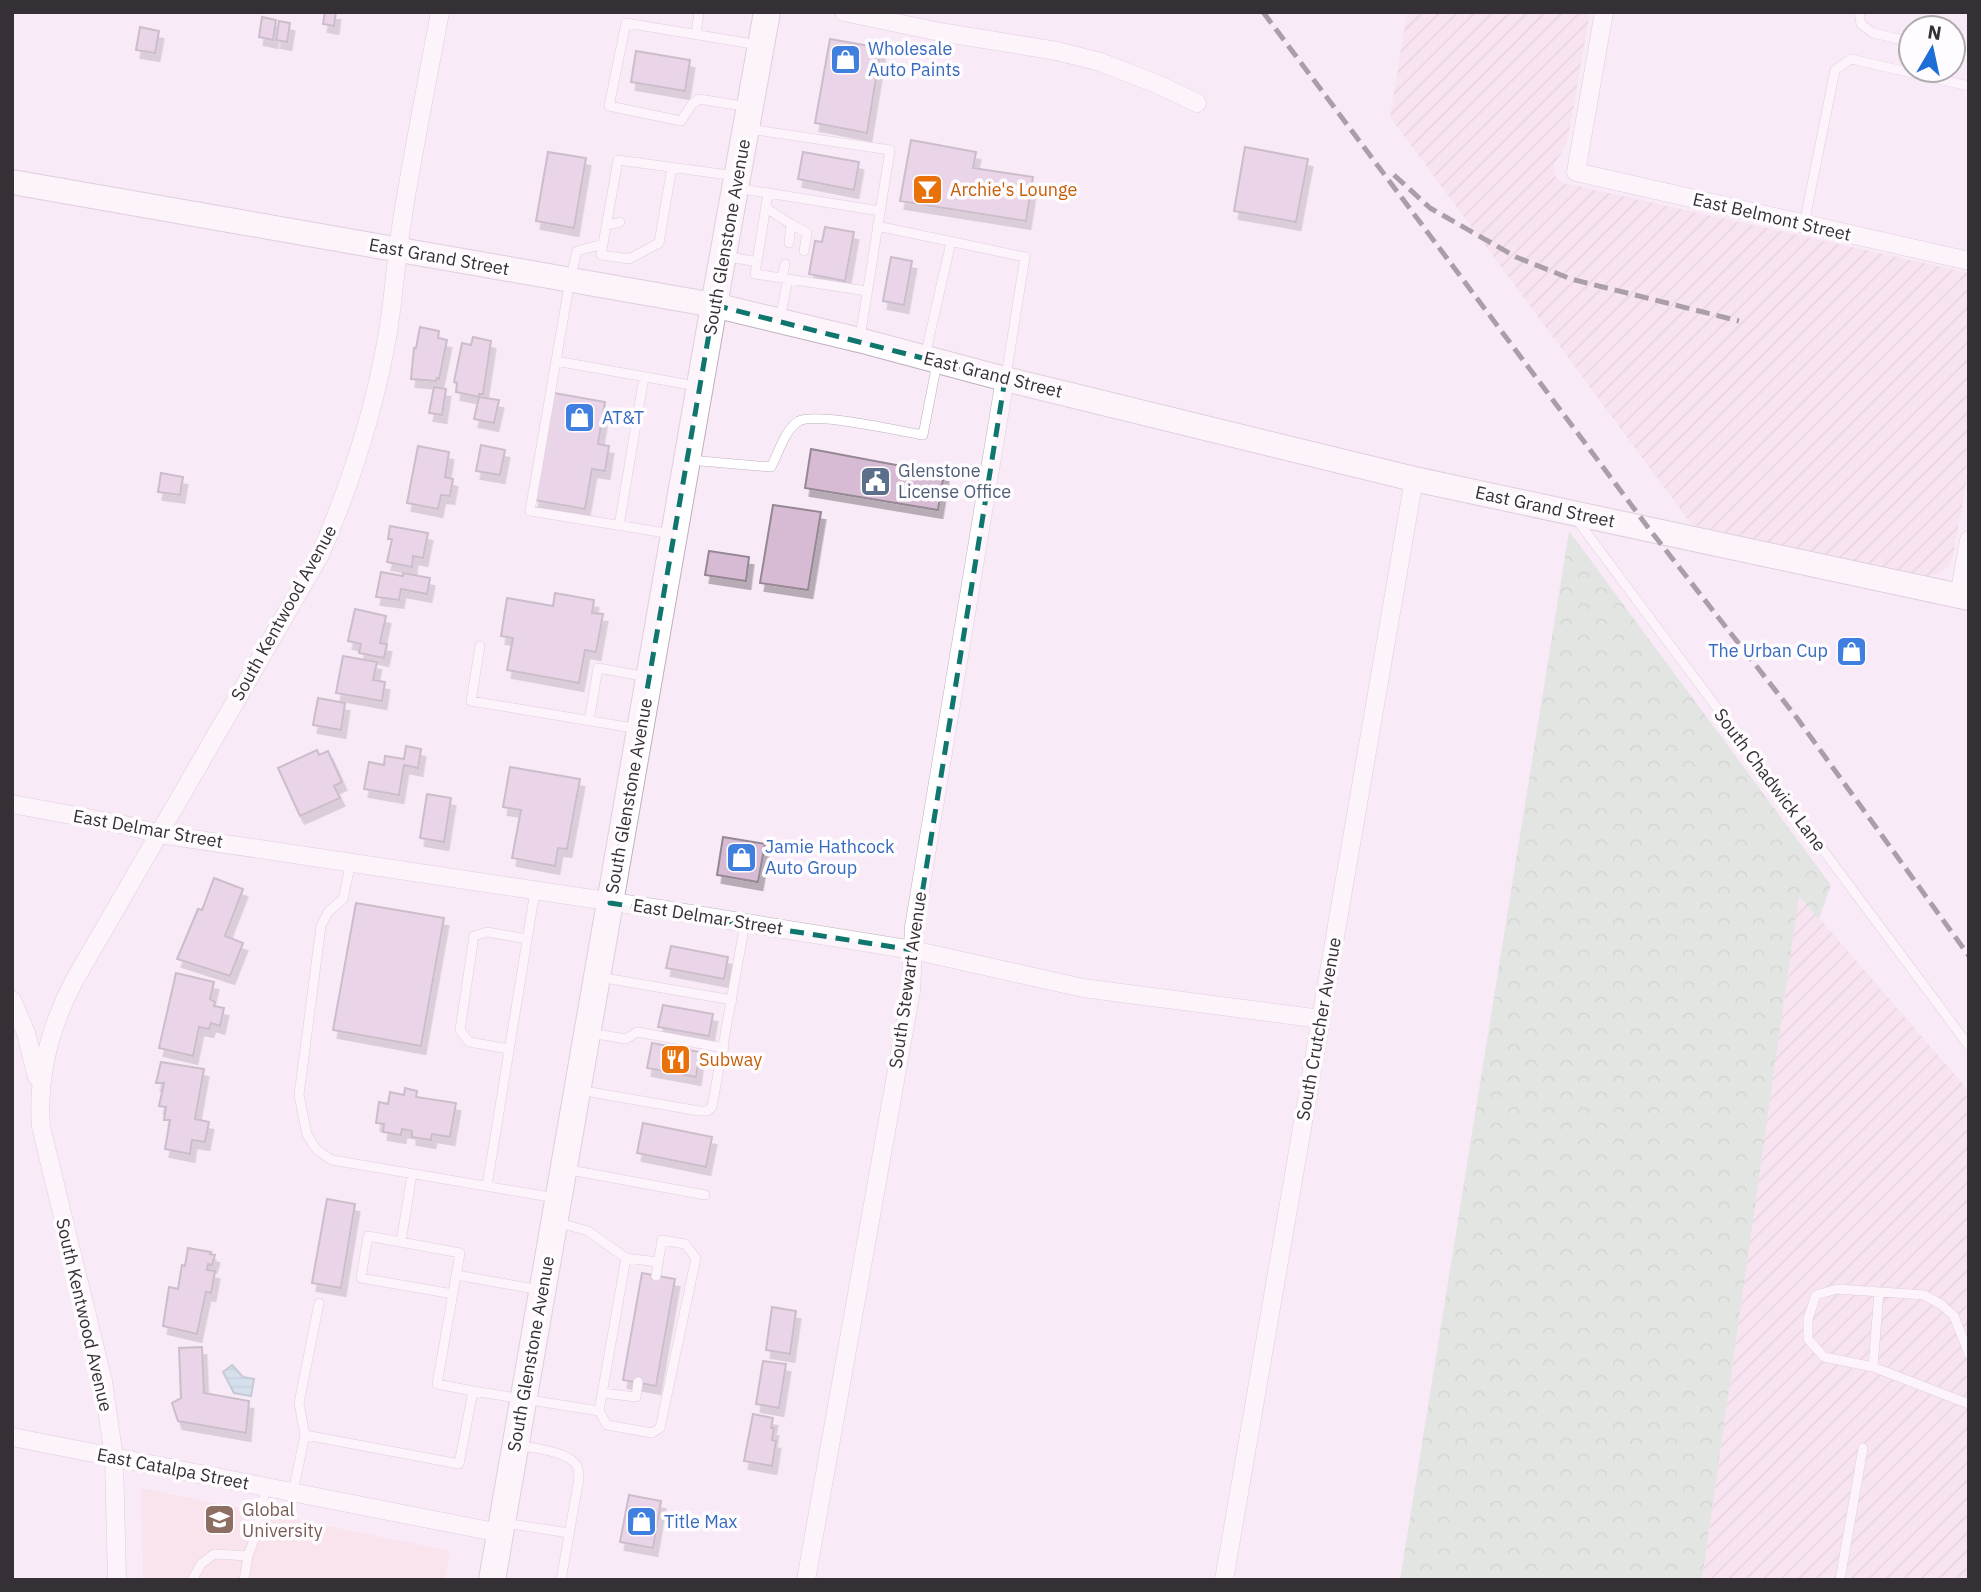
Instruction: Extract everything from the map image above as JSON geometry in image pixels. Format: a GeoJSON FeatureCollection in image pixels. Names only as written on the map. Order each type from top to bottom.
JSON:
{"type":"FeatureCollection","features":[{"type":"Feature","properties":{"kind":"main road","name":"South Glenstone Avenue"},"geometry":{"type":"LineString","coordinates":[[492,1580],[767,12]]}},
{"type":"Feature","properties":{"kind":"main road","name":"East Grand Street"},"geometry":{"type":"LineString","coordinates":[[12,182],[714,305],[1414,479],[1964,597]]}},
{"type":"Feature","properties":{"kind":"street","name":"South Kentwood Avenue"},"geometry":{"type":"LineString","coordinates":[[40,1094],[45,1054],[65,998],[320,555],[362,446],[378,383],[392,306],[398,249],[440,12]]}},
{"type":"Feature","properties":{"kind":"street"},"geometry":{"type":"LineString","coordinates":[[845,12],[940,32],[1057,51],[1100,62],[1197,103]]}},
{"type":"Feature","properties":{"kind":"street","name":"East Belmont Street"},"geometry":{"type":"LineString","coordinates":[[1604,12],[1576,172],[1969,261]]}},
{"type":"Feature","properties":{"kind":"street","name":"South Stewart Avenue"},"geometry":{"type":"LineString","coordinates":[[806,1580],[911,991],[914,927],[1005,379]]}},
{"type":"Feature","properties":{"kind":"street","name":"South Crutcher Avenue"},"geometry":{"type":"LineString","coordinates":[[1224,1580],[1414,479]]}},
{"type":"Feature","properties":{"kind":"street"},"geometry":{"type":"LineString","coordinates":[[1964,597],[1969,540]]}},
{"type":"Feature","properties":{"kind":"street","name":"East Delmar Street"},"geometry":{"type":"LineString","coordinates":[[12,804],[159,834],[913,950],[1083,988],[1321,1019]]}},
{"type":"Feature","properties":{"kind":"street","name":"South Kentwood Avenue"},"geometry":{"type":"LineString","coordinates":[[15,1010],[32,1053],[40,1094],[43,1144],[103,1381],[114,1458],[117,1580]]}},
{"type":"Feature","properties":{"kind":"street","name":"East Catalpa Street"},"geometry":{"type":"LineString","coordinates":[[12,1437],[266,1487],[501,1528]]}},
{"type":"Feature","properties":{"kind":"lane"},"geometry":{"type":"LineString","coordinates":[[695,34],[699,12]]}},
{"type":"Feature","properties":{"kind":"lane"},"geometry":{"type":"LineString","coordinates":[[1858,12],[1861,24],[1873,33],[1897,39]]}},
{"type":"Feature","properties":{"kind":"lane"},"geometry":{"type":"LineString","coordinates":[[761,46],[626,23],[609,106],[681,121],[692,104],[699,99],[748,118],[890,150],[859,340]]}},
{"type":"Feature","properties":{"kind":"lane"},"geometry":{"type":"LineString","coordinates":[[1804,224],[1835,70],[1851,59],[1969,86]]}},
{"type":"Feature","properties":{"kind":"lane"},"geometry":{"type":"LineString","coordinates":[[672,167],[662,208],[659,243],[629,259],[601,255],[618,159],[672,167],[736,182],[768,193],[880,211]]}},
{"type":"Feature","properties":{"kind":"lane"},"geometry":{"type":"LineString","coordinates":[[768,193],[755,274],[792,277],[867,291]]}},
{"type":"Feature","properties":{"kind":"lane"},"geometry":{"type":"LineString","coordinates":[[766,208],[807,233],[804,251]]}},
{"type":"Feature","properties":{"kind":"lane"},"geometry":{"type":"LineString","coordinates":[[606,226],[620,222]]}},
{"type":"Feature","properties":{"kind":"lane"},"geometry":{"type":"LineString","coordinates":[[789,243],[790,224]]}},
{"type":"Feature","properties":{"kind":"lane"},"geometry":{"type":"LineString","coordinates":[[877,226],[1025,257],[1005,379]]}},
{"type":"Feature","properties":{"kind":"lane"},"geometry":{"type":"LineString","coordinates":[[687,460],[771,467],[786,435],[798,422],[816,418],[923,435],[931,359],[951,242]]}},
{"type":"Feature","properties":{"kind":"lane"},"geometry":{"type":"LineString","coordinates":[[603,244],[577,251],[530,511],[674,535]]}},
{"type":"Feature","properties":{"kind":"lane"},"geometry":{"type":"LineString","coordinates":[[723,256],[757,262]]}},
{"type":"Feature","properties":{"kind":"lane"},"geometry":{"type":"LineString","coordinates":[[779,321],[792,277],[785,264]]}},
{"type":"Feature","properties":{"kind":"lane"},"geometry":{"type":"LineString","coordinates":[[556,361],[700,387]]}},
{"type":"Feature","properties":{"kind":"lane"},"geometry":{"type":"LineString","coordinates":[[619,526],[645,377]]}},
{"type":"Feature","properties":{"kind":"lane","name":"South Chadwick Lane"},"geometry":{"type":"LineString","coordinates":[[1572,513],[1969,1046]]}},
{"type":"Feature","properties":{"kind":"lane"},"geometry":{"type":"LineString","coordinates":[[480,646],[471,701],[640,729]]}},
{"type":"Feature","properties":{"kind":"lane"},"geometry":{"type":"LineString","coordinates":[[589,721],[598,668],[650,678]]}},
{"type":"Feature","properties":{"kind":"lane"},"geometry":{"type":"LineString","coordinates":[[351,862],[343,898],[328,912],[321,926],[299,1095],[307,1135],[317,1150],[331,1160],[487,1186],[556,1210],[626,1258],[658,1262]]}},
{"type":"Feature","properties":{"kind":"lane"},"geometry":{"type":"LineString","coordinates":[[487,1186],[535,891]]}},
{"type":"Feature","properties":{"kind":"lane"},"geometry":{"type":"LineString","coordinates":[[578,1089],[699,1111],[712,1108],[745,923]]}},
{"type":"Feature","properties":{"kind":"lane"},"geometry":{"type":"LineString","coordinates":[[509,1048],[469,1042],[460,1030],[474,936],[487,932],[527,939]]}},
{"type":"Feature","properties":{"kind":"lane"},"geometry":{"type":"LineString","coordinates":[[597,976],[732,1000]]}},
{"type":"Feature","properties":{"kind":"lane"},"geometry":{"type":"LineString","coordinates":[[588,1032],[626,1039],[637,1032],[724,1048]]}},
{"type":"Feature","properties":{"kind":"lane"},"geometry":{"type":"LineString","coordinates":[[564,1168],[705,1195]]}},
{"type":"Feature","properties":{"kind":"lane"},"geometry":{"type":"LineString","coordinates":[[401,1242],[412,1174]]}},
{"type":"Feature","properties":{"kind":"lane"},"geometry":{"type":"LineString","coordinates":[[453,1294],[361,1278],[368,1236],[460,1253],[453,1294],[437,1384],[600,1411]]}},
{"type":"Feature","properties":{"kind":"lane"},"geometry":{"type":"LineString","coordinates":[[626,1258],[600,1411],[607,1425],[652,1433],[660,1428],[696,1258],[685,1244],[662,1240],[656,1276]]}},
{"type":"Feature","properties":{"kind":"lane"},"geometry":{"type":"LineString","coordinates":[[456,1275],[542,1290]]}},
{"type":"Feature","properties":{"kind":"lane"},"geometry":{"type":"LineString","coordinates":[[1969,1354],[1954,1316],[1942,1305],[1924,1295],[1838,1289],[1816,1296],[1808,1319],[1808,1339],[1824,1357],[1873,1367],[1969,1404]]}},
{"type":"Feature","properties":{"kind":"lane"},"geometry":{"type":"LineString","coordinates":[[1873,1367],[1879,1292]]}},
{"type":"Feature","properties":{"kind":"lane"},"geometry":{"type":"LineString","coordinates":[[293,1492],[305,1435],[299,1403],[319,1303]]}},
{"type":"Feature","properties":{"kind":"lane"},"geometry":{"type":"LineString","coordinates":[[603,1393],[636,1397],[638,1382]]}},
{"type":"Feature","properties":{"kind":"lane"},"geometry":{"type":"LineString","coordinates":[[305,1435],[459,1464],[473,1391]]}},
{"type":"Feature","properties":{"kind":"lane"},"geometry":{"type":"LineString","coordinates":[[515,1445],[556,1453],[567,1457],[576,1465],[579,1478],[561,1580]]}},
{"type":"Feature","properties":{"kind":"lane"},"geometry":{"type":"LineString","coordinates":[[1840,1580],[1863,1448]]}},
{"type":"Feature","properties":{"kind":"lane"},"geometry":{"type":"LineString","coordinates":[[244,1580],[266,1487]]}},
{"type":"Feature","properties":{"kind":"lane"},"geometry":{"type":"LineString","coordinates":[[501,1528],[569,1533]]}},
{"type":"Feature","properties":{"kind":"lane"},"geometry":{"type":"LineString","coordinates":[[192,1580],[201,1564],[214,1554],[248,1556]]}},
{"type":"Feature","properties":{"kind":"highlighted area"},"geometry":{"type":"Polygon","coordinates":[[[714,305],[1005,379],[913,950],[610,903],[714,305]]]}},
{"type":"Feature","properties":{"kind":"shaded area"},"geometry":{"type":"Polygon","coordinates":[[[1407,12],[1590,12],[1567,143],[1554,165],[1556,177],[1564,183],[1969,273],[1969,468],[1949,566],[1938,574],[1925,577],[1692,525],[1390,117],[1407,12]]]}},
{"type":"Feature","properties":{"kind":"shaded area"},"geometry":{"type":"Polygon","coordinates":[[[1799,895],[1969,1091],[1969,1580],[1702,1580],[1799,895]]]}},
{"type":"Feature","properties":{"kind":"shaded area","name":"Global University"},"geometry":{"type":"Polygon","coordinates":[[[141,1488],[450,1551],[445,1580],[143,1580],[141,1488]]]}},
{"type":"Feature","properties":{"kind":"green space"},"geometry":{"type":"Polygon","coordinates":[[[1569,531],[1831,885],[1819,919],[1799,896],[1702,1580],[1400,1580],[1569,531]]]}},
{"type":"Feature","properties":{"kind":"water"},"geometry":{"type":"Polygon","coordinates":[[[232,1365],[243,1377],[254,1379],[251,1396],[234,1393],[223,1372],[232,1365]]]}},
{"type":"Feature","properties":{"kind":"building"},"geometry":{"type":"Polygon","coordinates":[[[325,12],[336,12],[334,26],[323,24],[325,12]]]}},
{"type":"Feature","properties":{"kind":"building"},"geometry":{"type":"Polygon","coordinates":[[[262,17],[276,20],[273,40],[259,37],[262,17]]]}},
{"type":"Feature","properties":{"kind":"building"},"geometry":{"type":"Polygon","coordinates":[[[279,21],[290,23],[287,42],[276,40],[279,21]]]}},
{"type":"Feature","properties":{"kind":"building"},"geometry":{"type":"Polygon","coordinates":[[[140,27],[159,31],[155,53],[136,50],[140,27]]]}},
{"type":"Feature","properties":{"kind":"building"},"geometry":{"type":"Polygon","coordinates":[[[830,39],[881,48],[867,133],[815,123],[830,39]]]}},
{"type":"Feature","properties":{"kind":"building"},"geometry":{"type":"Polygon","coordinates":[[[636,51],[690,60],[685,91],[631,82],[636,51]]]}},
{"type":"Feature","properties":{"kind":"building"},"geometry":{"type":"Polygon","coordinates":[[[911,140],[976,152],[973,168],[1033,177],[1026,221],[900,201],[911,140]]]}},
{"type":"Feature","properties":{"kind":"building"},"geometry":{"type":"Polygon","coordinates":[[[1245,147],[1308,159],[1296,222],[1234,211],[1245,147]]]}},
{"type":"Feature","properties":{"kind":"building"},"geometry":{"type":"Polygon","coordinates":[[[548,152],[586,158],[574,228],[536,221],[548,152]]]}},
{"type":"Feature","properties":{"kind":"building"},"geometry":{"type":"Polygon","coordinates":[[[803,152],[859,162],[854,190],[798,179],[803,152]]]}},
{"type":"Feature","properties":{"kind":"building"},"geometry":{"type":"Polygon","coordinates":[[[825,227],[854,232],[845,281],[809,274],[815,241],[822,242],[825,227]]]}},
{"type":"Feature","properties":{"kind":"building"},"geometry":{"type":"Polygon","coordinates":[[[891,257],[912,261],[904,305],[883,301],[891,257]]]}},
{"type":"Feature","properties":{"kind":"building"},"geometry":{"type":"Polygon","coordinates":[[[420,327],[439,331],[438,338],[447,340],[439,379],[436,381],[411,379],[414,348],[420,327]]]}},
{"type":"Feature","properties":{"kind":"building"},"geometry":{"type":"Polygon","coordinates":[[[473,337],[491,341],[483,394],[479,394],[479,397],[456,392],[457,383],[454,382],[462,343],[471,345],[473,337]]]}},
{"type":"Feature","properties":{"kind":"building"},"geometry":{"type":"Polygon","coordinates":[[[434,387],[446,389],[442,415],[429,413],[434,387]]]}},
{"type":"Feature","properties":{"kind":"building"},"geometry":{"type":"Polygon","coordinates":[[[554,393],[605,402],[598,444],[609,446],[605,471],[592,469],[585,509],[534,500],[554,393]]]}},
{"type":"Feature","properties":{"kind":"building"},"geometry":{"type":"Polygon","coordinates":[[[479,397],[499,400],[494,423],[474,419],[479,397]]]}},
{"type":"Feature","properties":{"kind":"building"},"geometry":{"type":"Polygon","coordinates":[[[481,445],[505,450],[500,475],[476,471],[481,445]]]}},
{"type":"Feature","properties":{"kind":"building"},"geometry":{"type":"Polygon","coordinates":[[[418,446],[449,452],[445,477],[453,479],[450,496],[441,495],[438,509],[407,503],[418,446]]]}},
{"type":"Feature","properties":{"kind":"building","name":"Glenstone License Office"},"geometry":{"type":"Polygon","coordinates":[[[811,449],[944,474],[938,510],[805,488],[811,449]]]}},
{"type":"Feature","properties":{"kind":"building"},"geometry":{"type":"Polygon","coordinates":[[[161,473],[183,477],[180,495],[158,492],[161,473]]]}},
{"type":"Feature","properties":{"kind":"building"},"geometry":{"type":"Polygon","coordinates":[[[773,505],[821,512],[808,590],[760,583],[773,505]]]}},
{"type":"Feature","properties":{"kind":"building"},"geometry":{"type":"Polygon","coordinates":[[[390,526],[428,533],[423,558],[413,556],[412,567],[387,562],[392,539],[388,539],[390,526]]]}},
{"type":"Feature","properties":{"kind":"building"},"geometry":{"type":"Polygon","coordinates":[[[709,551],[749,557],[746,581],[705,575],[709,551]]]}},
{"type":"Feature","properties":{"kind":"building"},"geometry":{"type":"Polygon","coordinates":[[[381,572],[430,578],[427,594],[401,589],[399,600],[376,597],[381,572]]]}},
{"type":"Feature","properties":{"kind":"building"},"geometry":{"type":"Polygon","coordinates":[[[555,593],[594,600],[592,613],[603,614],[596,652],[585,650],[579,683],[507,670],[513,638],[501,636],[507,598],[553,606],[555,593]]]}},
{"type":"Feature","properties":{"kind":"building"},"geometry":{"type":"Polygon","coordinates":[[[355,609],[386,616],[380,643],[387,644],[384,658],[359,653],[361,644],[348,641],[355,609]]]}},
{"type":"Feature","properties":{"kind":"building"},"geometry":{"type":"Polygon","coordinates":[[[343,656],[377,662],[373,680],[385,682],[382,701],[336,693],[343,656]]]}},
{"type":"Feature","properties":{"kind":"building"},"geometry":{"type":"Polygon","coordinates":[[[318,698],[345,703],[341,730],[313,725],[318,698]]]}},
{"type":"Feature","properties":{"kind":"building"},"geometry":{"type":"Polygon","coordinates":[[[406,746],[421,749],[418,768],[404,765],[399,795],[364,789],[369,762],[384,765],[385,756],[404,759],[406,746]]]}},
{"type":"Feature","properties":{"kind":"building"},"geometry":{"type":"Polygon","coordinates":[[[317,750],[319,755],[328,751],[342,782],[334,786],[340,798],[300,816],[278,768],[317,750]]]}},
{"type":"Feature","properties":{"kind":"building"},"geometry":{"type":"Polygon","coordinates":[[[510,767],[580,779],[567,849],[558,848],[555,866],[512,858],[521,810],[503,807],[510,767]]]}},
{"type":"Feature","properties":{"kind":"building"},"geometry":{"type":"Polygon","coordinates":[[[427,794],[451,798],[444,842],[420,838],[427,794]]]}},
{"type":"Feature","properties":{"kind":"building"},"geometry":{"type":"Polygon","coordinates":[[[723,837],[765,844],[758,882],[717,875],[723,837]]]}},
{"type":"Feature","properties":{"kind":"building"},"geometry":{"type":"Polygon","coordinates":[[[214,878],[243,889],[225,936],[243,943],[230,976],[177,959],[198,909],[202,910],[214,878]]]}},
{"type":"Feature","properties":{"kind":"building"},"geometry":{"type":"Polygon","coordinates":[[[356,903],[444,918],[421,1046],[333,1030],[356,903]]]}},
{"type":"Feature","properties":{"kind":"building"},"geometry":{"type":"Polygon","coordinates":[[[671,946],[728,957],[724,979],[666,968],[671,946]]]}},
{"type":"Feature","properties":{"kind":"building"},"geometry":{"type":"Polygon","coordinates":[[[176,973],[214,982],[210,999],[215,1002],[214,1006],[224,1008],[220,1026],[211,1023],[209,1029],[199,1027],[193,1056],[159,1048],[176,973]]]}},
{"type":"Feature","properties":{"kind":"building"},"geometry":{"type":"Polygon","coordinates":[[[663,1005],[713,1014],[709,1036],[658,1027],[663,1005]]]}},
{"type":"Feature","properties":{"kind":"building"},"geometry":{"type":"Polygon","coordinates":[[[652,1043],[700,1052],[696,1077],[647,1068],[652,1043]]]}},
{"type":"Feature","properties":{"kind":"building"},"geometry":{"type":"Polygon","coordinates":[[[161,1062],[204,1069],[195,1119],[209,1122],[205,1142],[192,1140],[190,1154],[165,1149],[170,1120],[164,1120],[166,1107],[159,1106],[164,1083],[156,1083],[161,1062]]]}},
{"type":"Feature","properties":{"kind":"building"},"geometry":{"type":"Polygon","coordinates":[[[405,1088],[417,1091],[416,1097],[456,1103],[450,1137],[432,1134],[431,1140],[412,1137],[412,1131],[402,1129],[401,1135],[383,1132],[384,1124],[376,1123],[379,1102],[388,1104],[390,1092],[404,1095],[405,1088]]]}},
{"type":"Feature","properties":{"kind":"building"},"geometry":{"type":"Polygon","coordinates":[[[643,1123],[712,1137],[706,1167],[637,1153],[643,1123]]]}},
{"type":"Feature","properties":{"kind":"building"},"geometry":{"type":"Polygon","coordinates":[[[327,1199],[355,1204],[341,1288],[312,1283],[327,1199]]]}},
{"type":"Feature","properties":{"kind":"building"},"geometry":{"type":"Polygon","coordinates":[[[188,1248],[215,1255],[212,1265],[208,1264],[207,1270],[215,1271],[211,1293],[206,1292],[197,1334],[163,1326],[169,1287],[178,1289],[188,1248]]]}},
{"type":"Feature","properties":{"kind":"building"},"geometry":{"type":"Polygon","coordinates":[[[642,1273],[675,1279],[656,1386],[623,1380],[642,1273]]]}},
{"type":"Feature","properties":{"kind":"building"},"geometry":{"type":"Polygon","coordinates":[[[772,1307],[796,1311],[790,1354],[766,1350],[772,1307]]]}},
{"type":"Feature","properties":{"kind":"building"},"geometry":{"type":"Polygon","coordinates":[[[202,1347],[204,1393],[249,1401],[246,1433],[178,1421],[172,1403],[181,1398],[179,1348],[202,1347]]]}},
{"type":"Feature","properties":{"kind":"building"},"geometry":{"type":"Polygon","coordinates":[[[763,1361],[786,1364],[779,1408],[756,1404],[763,1361]]]}},
{"type":"Feature","properties":{"kind":"building"},"geometry":{"type":"Polygon","coordinates":[[[753,1414],[773,1418],[772,1440],[776,1441],[772,1466],[744,1461],[753,1414]]]}},
{"type":"Feature","properties":{"kind":"building","name":"Title Max"},"geometry":{"type":"Polygon","coordinates":[[[629,1495],[661,1501],[653,1548],[620,1542],[629,1495]]]}},
{"type":"Feature","properties":{"kind":"railway"},"geometry":{"type":"LineString","coordinates":[[1263,12],[1650,530],[1797,718],[1969,956]]}},
{"type":"Feature","properties":{"kind":"railway"},"geometry":{"type":"LineString","coordinates":[[1394,175],[1430,208],[1516,257],[1571,279],[1739,321]]}},
{"type":"Feature","properties":{"kind":"place","name":"Wholesale Auto Paints"},"geometry":{"type":"Point","coordinates":[845,59]}},
{"type":"Feature","properties":{"kind":"place","name":"Archie's Lounge"},"geometry":{"type":"Point","coordinates":[927,190]}},
{"type":"Feature","properties":{"kind":"place","name":"AT&T"},"geometry":{"type":"Point","coordinates":[579,418]}},
{"type":"Feature","properties":{"kind":"place","name":"Glenstone License Office"},"geometry":{"type":"Point","coordinates":[875,481]}},
{"type":"Feature","properties":{"kind":"place","name":"The Urban Cup"},"geometry":{"type":"Point","coordinates":[1851,651]}},
{"type":"Feature","properties":{"kind":"place","name":"Jamie Hathcock Auto Group"},"geometry":{"type":"Point","coordinates":[742,857]}},
{"type":"Feature","properties":{"kind":"place","name":"Subway"},"geometry":{"type":"Point","coordinates":[676,1060]}},
{"type":"Feature","properties":{"kind":"place","name":"Global University"},"geometry":{"type":"Point","coordinates":[219,1520]}},
{"type":"Feature","properties":{"kind":"place","name":"Title Max"},"geometry":{"type":"Point","coordinates":[641,1522]}}]}
